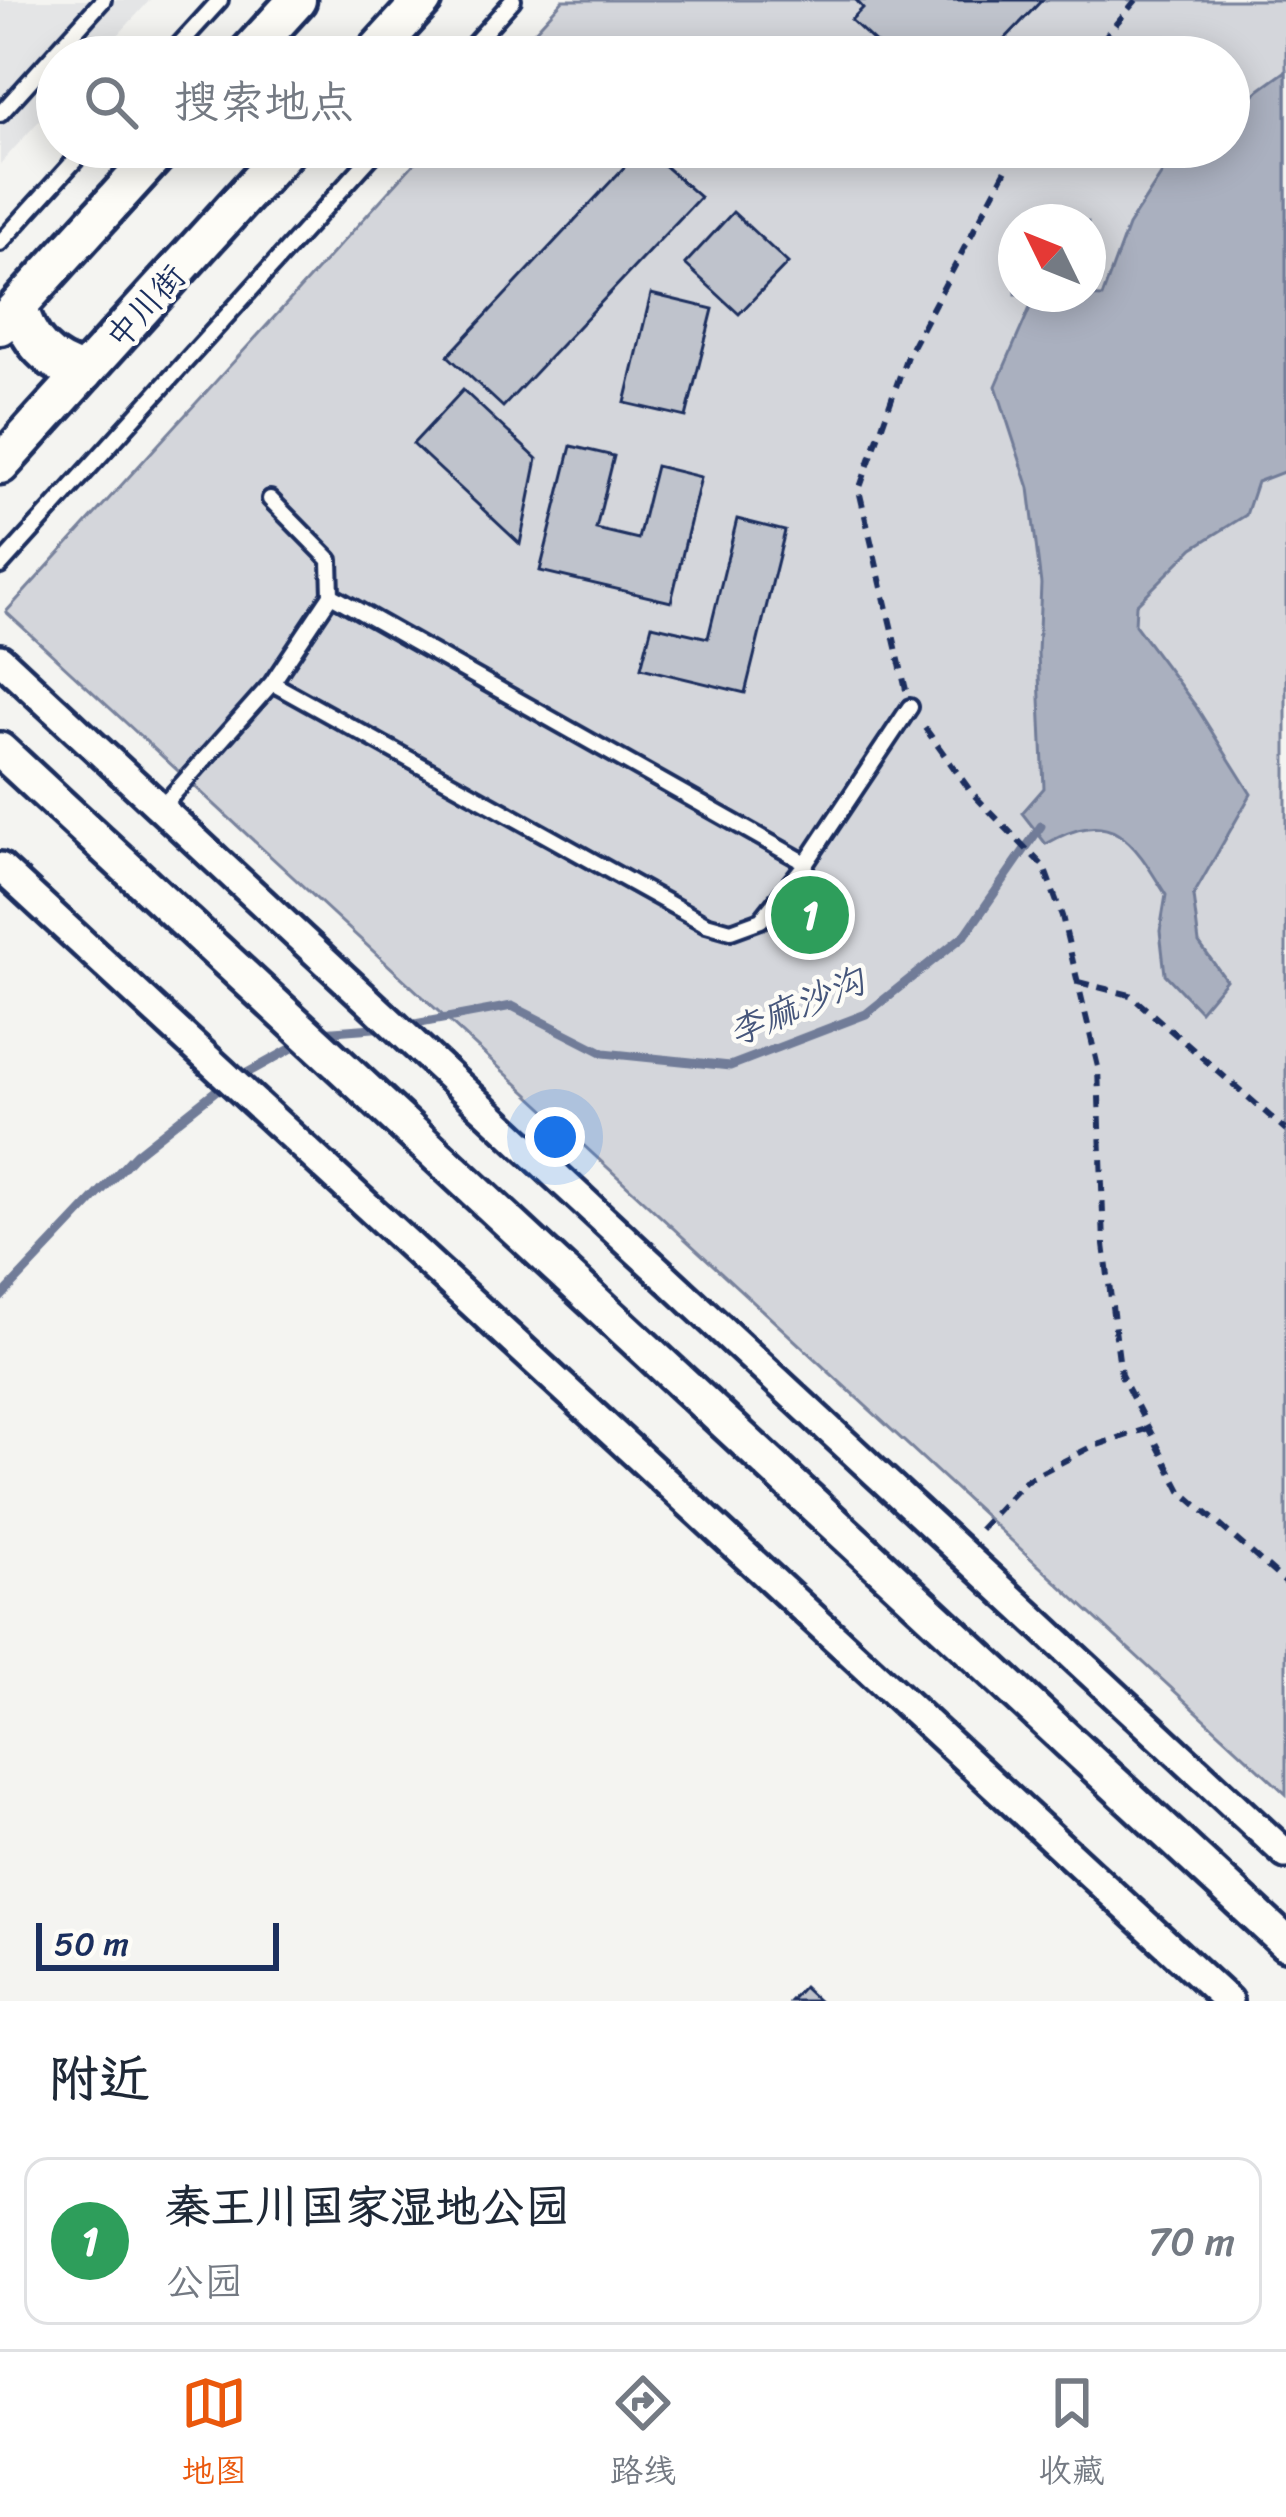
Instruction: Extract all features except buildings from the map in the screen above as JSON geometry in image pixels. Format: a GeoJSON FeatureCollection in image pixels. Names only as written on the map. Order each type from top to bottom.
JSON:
{"type":"FeatureCollection","features":[{"type":"Feature","properties":{"kind":"main road"},"geometry":{"type":"LineString","coordinates":[[264,36],[297,0]]}},
{"type":"Feature","properties":{"kind":"main road"},"geometry":{"type":"LineString","coordinates":[[390,36],[423,0]]}},
{"type":"Feature","properties":{"kind":"main road"},"geometry":{"type":"LineString","coordinates":[[84,373],[42,352],[9,316],[144,168]]}},
{"type":"Feature","properties":{"kind":"main road","name":"中川街"},"geometry":{"type":"LineString","coordinates":[[0,465],[270,168]]}},
{"type":"Feature","properties":{"kind":"street"},"geometry":{"type":"LineString","coordinates":[[0,659],[1286,1854]]}},
{"type":"Feature","properties":{"kind":"street"},"geometry":{"type":"LineString","coordinates":[[0,750],[1286,1943]]}},
{"type":"Feature","properties":{"kind":"street"},"geometry":{"type":"LineString","coordinates":[[0,867],[1228,2001]]}},
{"type":"Feature","properties":{"kind":"lane"},"geometry":{"type":"LineString","coordinates":[[71,36],[104,0]]}},
{"type":"Feature","properties":{"kind":"lane"},"geometry":{"type":"LineString","coordinates":[[187,36],[220,0]]}},
{"type":"Feature","properties":{"kind":"lane"},"geometry":{"type":"LineString","coordinates":[[480,36],[513,0]]}},
{"type":"Feature","properties":{"kind":"lane"},"geometry":{"type":"LineString","coordinates":[[0,114],[36,75]]}},
{"type":"Feature","properties":{"kind":"lane"},"geometry":{"type":"LineString","coordinates":[[0,243],[68,168]]}},
{"type":"Feature","properties":{"kind":"lane"},"geometry":{"type":"LineString","coordinates":[[0,566],[361,168]]}},
{"type":"Feature","properties":{"kind":"lane"},"geometry":{"type":"LineString","coordinates":[[160,809],[272,683],[331,595],[331,560],[270,499]]}},
{"type":"Feature","properties":{"kind":"lane"},"geometry":{"type":"LineString","coordinates":[[331,595],[806,863]]}},
{"type":"Feature","properties":{"kind":"lane"},"geometry":{"type":"LineString","coordinates":[[272,683],[706,924],[731,931],[761,920],[806,863],[910,707]]}},
{"type":"Feature","properties":{"kind":"path"},"geometry":{"type":"LineString","coordinates":[[1106,36],[1136,0]]}},
{"type":"Feature","properties":{"kind":"path"},"geometry":{"type":"LineString","coordinates":[[1007,168],[907,356],[859,490],[910,707],[972,794],[1044,867],[1062,916],[1098,1067],[1104,1245],[1121,1375],[1181,1491],[1286,1583]]}},
{"type":"Feature","properties":{"kind":"path"},"geometry":{"type":"LineString","coordinates":[[1078,982],[1130,995],[1286,1130]]}},
{"type":"Feature","properties":{"kind":"path"},"geometry":{"type":"LineString","coordinates":[[960,1551],[1025,1481],[1091,1447],[1148,1428]]}},
{"type":"Feature","properties":{"kind":"shaded area"},"geometry":{"type":"Polygon","coordinates":[[[0,0],[150,0],[117,36],[36,36],[36,124],[0,164],[0,0]]]}},
{"type":"Feature","properties":{"kind":"shaded area"},"geometry":{"type":"Polygon","coordinates":[[[563,0],[1286,0],[1286,1794],[6,612],[410,168],[1250,168],[1250,36],[530,36],[563,0]]]}},
{"type":"Feature","properties":{"kind":"water"},"geometry":{"type":"Polygon","coordinates":[[[1286,71],[1286,471],[1257,482],[1246,515],[1193,548],[1136,605],[1135,625],[1195,705],[1251,794],[1193,896],[1199,943],[1226,980],[1200,1011],[1165,974],[1160,931],[1166,895],[1131,845],[1105,829],[1088,828],[1046,844],[1022,813],[1044,788],[1038,653],[1041,584],[1029,488],[996,386],[1028,312],[1106,312],[1106,286],[1128,226],[1166,168],[1250,168],[1250,97],[1286,71]]]}},
{"type":"Feature","properties":{"kind":"waterway","name":"李麻沙沟"},"geometry":{"type":"LineString","coordinates":[[404,1026],[512,1006],[604,1053],[730,1066],[866,1014],[966,934],[1041,826]]}},
{"type":"Feature","properties":{"kind":"waterway","name":"李麻沙沟"},"geometry":{"type":"LineString","coordinates":[[320,1032],[387,1027]]}},
{"type":"Feature","properties":{"kind":"waterway","name":"李麻沙沟"},"geometry":{"type":"LineString","coordinates":[[0,1298],[136,1154],[218,1089],[305,1041]]}},
{"type":"Feature","properties":{"kind":"place","name":"秦王川国家湿地公园"},"geometry":{"type":"Point","coordinates":[810,915]}}]}
